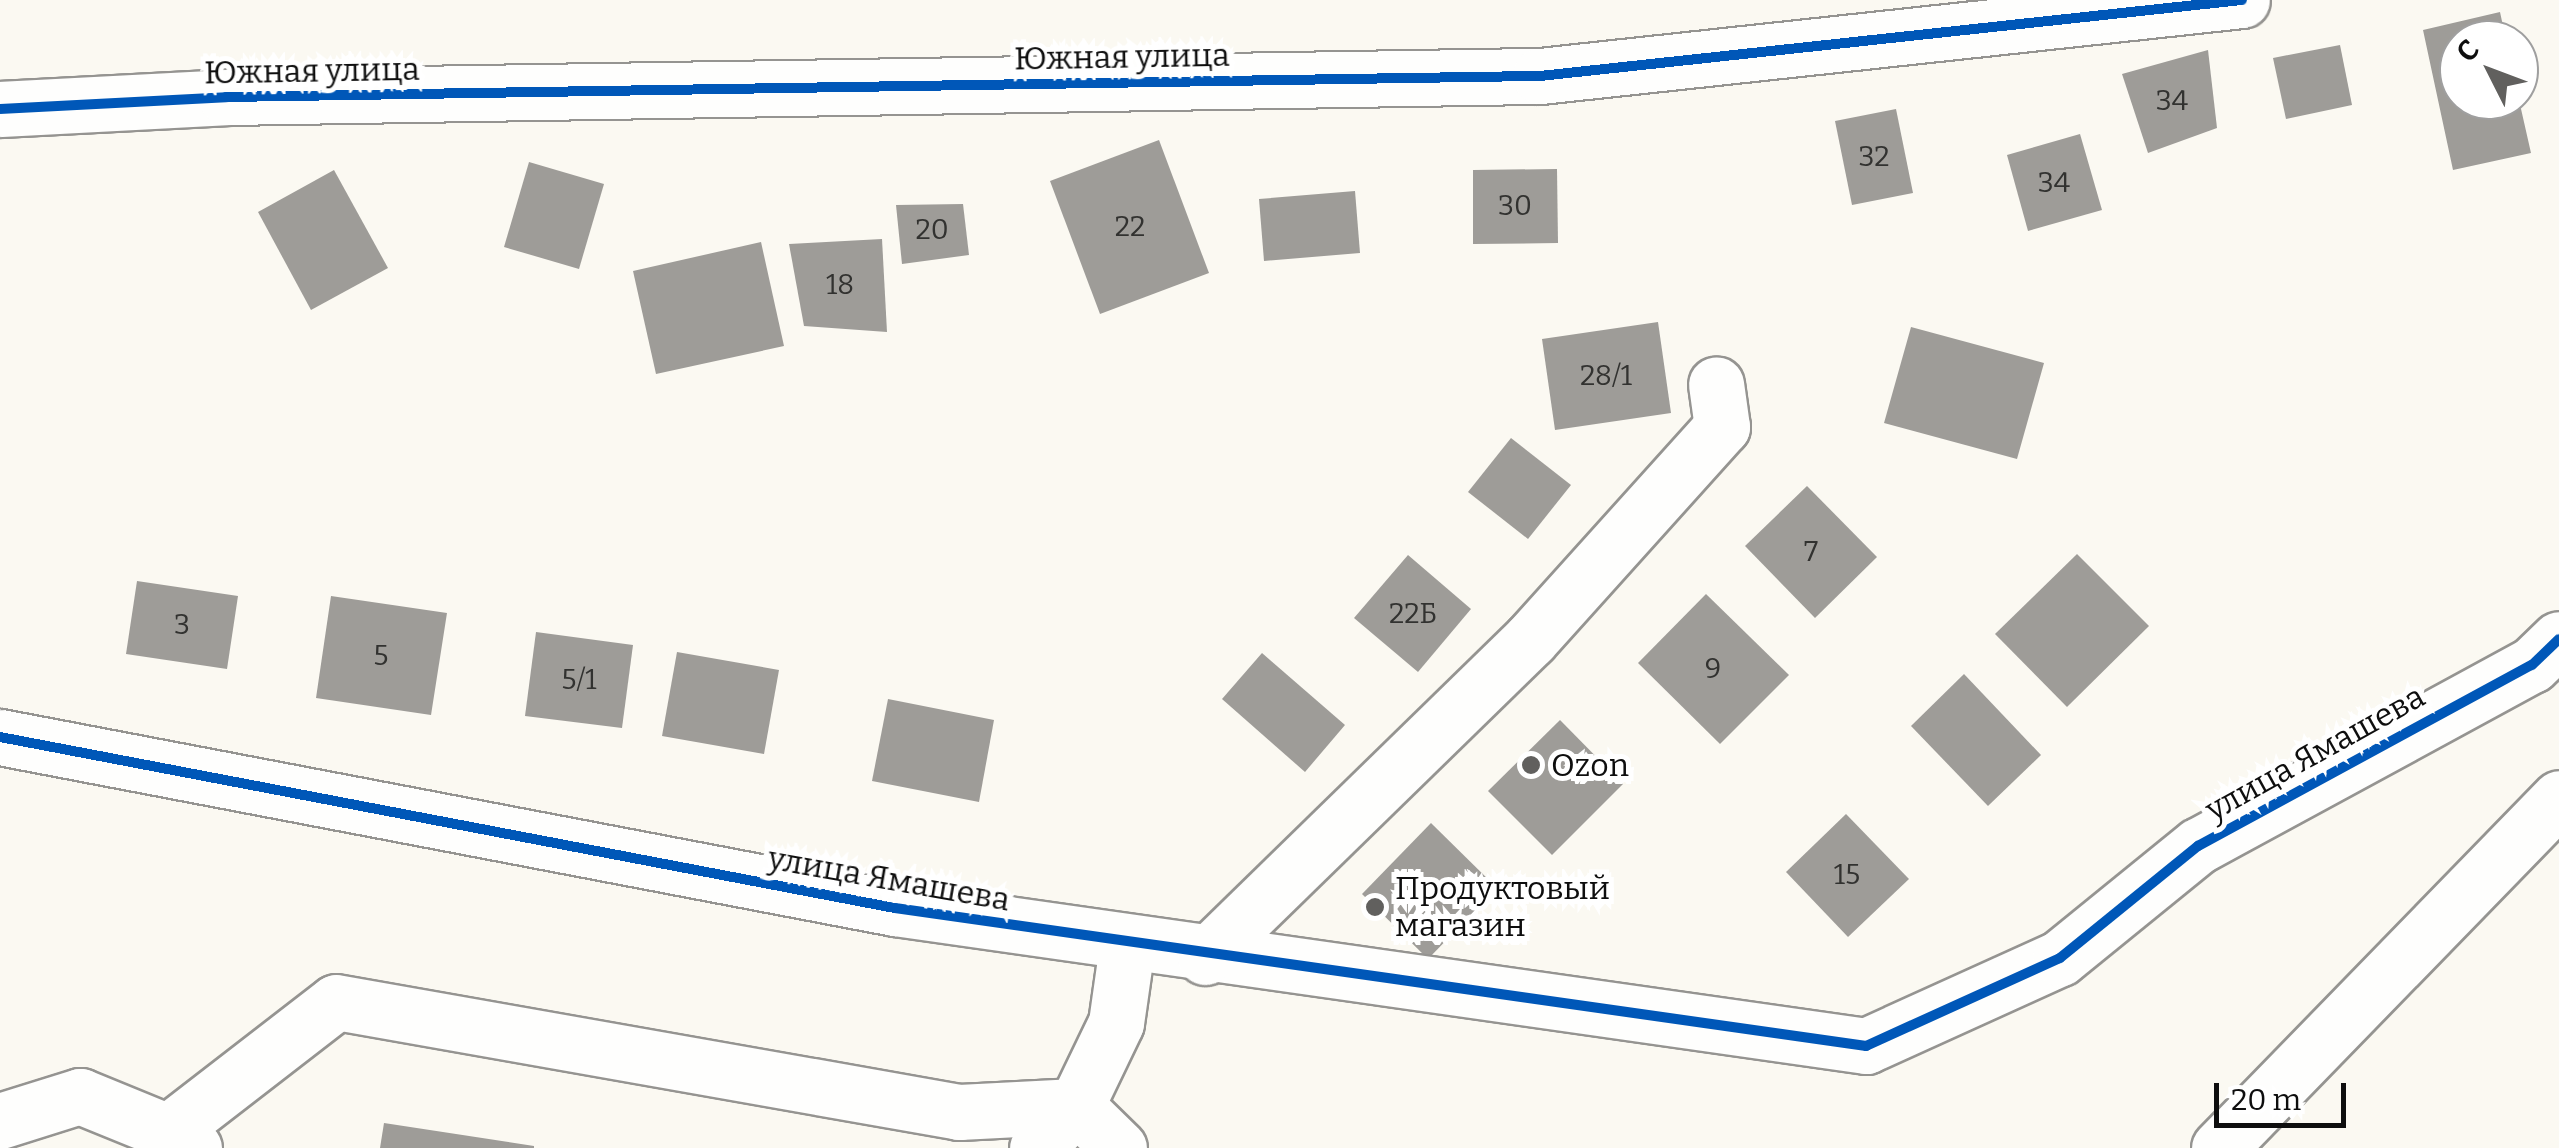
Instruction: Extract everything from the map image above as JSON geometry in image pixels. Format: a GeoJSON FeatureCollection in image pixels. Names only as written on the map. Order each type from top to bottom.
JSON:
{"type":"FeatureCollection","features":[{"type":"Feature","properties":{"kind":"street","name":"Южная улица"},"geometry":{"type":"LineString","coordinates":[[0,109],[226,97],[1540,76],[2242,0]]}},
{"type":"Feature","properties":{"kind":"street"},"geometry":{"type":"LineString","coordinates":[[1205,957],[1530,640],[1722,428],[1716,384]]}},
{"type":"Feature","properties":{"kind":"street","name":"улица Ямашева"},"geometry":{"type":"LineString","coordinates":[[0,737],[1127,946],[1866,1046],[2060,958],[2198,846],[2532,665],[2559,640]]}},
{"type":"Feature","properties":{"kind":"street"},"geometry":{"type":"LineString","coordinates":[[2219,1148],[2536,846],[2559,798]]}},
{"type":"Feature","properties":{"kind":"street"},"geometry":{"type":"LineString","coordinates":[[1037,1148],[1076,1106],[1116,1024],[1127,946]]}},
{"type":"Feature","properties":{"kind":"street"},"geometry":{"type":"LineString","coordinates":[[0,1121],[80,1096],[177,1143],[336,1002],[959,1112],[1076,1106],[1119,1148]]}},
{"type":"Feature","properties":{"kind":"building"},"geometry":{"type":"Polygon","coordinates":[[[2500,12],[2502,20],[2466,20],[2500,12]]]}},
{"type":"Feature","properties":{"kind":"building"},"geometry":{"type":"Polygon","coordinates":[[[2439,26],[2439,105],[2423,30],[2439,26]]]}},
{"type":"Feature","properties":{"kind":"building"},"geometry":{"type":"Polygon","coordinates":[[[2340,45],[2352,105],[2286,119],[2273,58],[2340,45]]]}},
{"type":"Feature","properties":{"kind":"building"},"geometry":{"type":"Polygon","coordinates":[[[2208,50],[2217,128],[2148,153],[2122,74],[2208,50]]]}},
{"type":"Feature","properties":{"kind":"building"},"geometry":{"type":"Polygon","coordinates":[[[1896,109],[1913,193],[1852,205],[1835,121],[1896,109]]]}},
{"type":"Feature","properties":{"kind":"building"},"geometry":{"type":"Polygon","coordinates":[[[2442,120],[2524,120],[2531,153],[2453,170],[2442,120]]]}},
{"type":"Feature","properties":{"kind":"building"},"geometry":{"type":"Polygon","coordinates":[[[2080,134],[2102,210],[2028,231],[2007,155],[2080,134]]]}},
{"type":"Feature","properties":{"kind":"building"},"geometry":{"type":"Polygon","coordinates":[[[1159,140],[1209,273],[1100,314],[1050,181],[1159,140]]]}},
{"type":"Feature","properties":{"kind":"building"},"geometry":{"type":"Polygon","coordinates":[[[529,162],[604,184],[579,269],[504,247],[529,162]]]}},
{"type":"Feature","properties":{"kind":"building"},"geometry":{"type":"Polygon","coordinates":[[[1557,169],[1558,243],[1473,244],[1473,170],[1557,169]]]}},
{"type":"Feature","properties":{"kind":"building"},"geometry":{"type":"Polygon","coordinates":[[[334,170],[388,268],[311,310],[258,212],[334,170]]]}},
{"type":"Feature","properties":{"kind":"building"},"geometry":{"type":"Polygon","coordinates":[[[1355,191],[1360,253],[1264,261],[1259,199],[1355,191]]]}},
{"type":"Feature","properties":{"kind":"building"},"geometry":{"type":"Polygon","coordinates":[[[963,204],[969,255],[902,264],[896,205],[963,204]]]}},
{"type":"Feature","properties":{"kind":"building"},"geometry":{"type":"Polygon","coordinates":[[[882,239],[887,332],[804,326],[789,244],[882,239]]]}},
{"type":"Feature","properties":{"kind":"building"},"geometry":{"type":"Polygon","coordinates":[[[761,242],[784,346],[656,374],[633,271],[761,242]]]}},
{"type":"Feature","properties":{"kind":"building"},"geometry":{"type":"Polygon","coordinates":[[[1658,322],[1671,413],[1555,430],[1542,339],[1658,322]]]}},
{"type":"Feature","properties":{"kind":"building"},"geometry":{"type":"Polygon","coordinates":[[[1911,327],[2044,363],[2017,459],[1884,423],[1911,327]]]}},
{"type":"Feature","properties":{"kind":"building"},"geometry":{"type":"Polygon","coordinates":[[[1511,438],[1571,485],[1528,539],[1468,492],[1511,438]]]}},
{"type":"Feature","properties":{"kind":"building"},"geometry":{"type":"Polygon","coordinates":[[[1807,486],[1877,557],[1815,618],[1745,546],[1807,486]]]}},
{"type":"Feature","properties":{"kind":"building"},"geometry":{"type":"Polygon","coordinates":[[[2077,554],[2149,626],[2067,707],[1995,634],[2077,554]]]}},
{"type":"Feature","properties":{"kind":"building"},"geometry":{"type":"Polygon","coordinates":[[[1408,555],[1471,609],[1418,672],[1354,618],[1408,555]]]}},
{"type":"Feature","properties":{"kind":"building"},"geometry":{"type":"Polygon","coordinates":[[[137,581],[238,596],[227,669],[126,654],[137,581]]]}},
{"type":"Feature","properties":{"kind":"building"},"geometry":{"type":"Polygon","coordinates":[[[1706,594],[1789,675],[1720,744],[1638,663],[1706,594]]]}},
{"type":"Feature","properties":{"kind":"building"},"geometry":{"type":"Polygon","coordinates":[[[331,596],[447,613],[431,715],[316,698],[331,596]]]}},
{"type":"Feature","properties":{"kind":"building"},"geometry":{"type":"Polygon","coordinates":[[[536,632],[633,645],[622,728],[525,716],[536,632]]]}},
{"type":"Feature","properties":{"kind":"building"},"geometry":{"type":"Polygon","coordinates":[[[677,652],[779,670],[764,754],[662,736],[677,652]]]}},
{"type":"Feature","properties":{"kind":"building"},"geometry":{"type":"Polygon","coordinates":[[[1262,653],[1345,725],[1305,772],[1222,699],[1262,653]]]}},
{"type":"Feature","properties":{"kind":"building"},"geometry":{"type":"Polygon","coordinates":[[[1964,674],[2041,755],[1988,806],[1911,726],[1964,674]]]}},
{"type":"Feature","properties":{"kind":"building"},"geometry":{"type":"Polygon","coordinates":[[[888,699],[994,720],[979,802],[872,781],[888,699]]]}},
{"type":"Feature","properties":{"kind":"building"},"geometry":{"type":"Polygon","coordinates":[[[1560,720],[1623,784],[1552,855],[1488,791],[1560,720]]]}},
{"type":"Feature","properties":{"kind":"building"},"geometry":{"type":"Polygon","coordinates":[[[1846,814],[1909,879],[1848,937],[1786,872],[1846,814]]]}},
{"type":"Feature","properties":{"kind":"building"},"geometry":{"type":"Polygon","coordinates":[[[1431,823],[1497,888],[1428,959],[1362,894],[1431,823]]]}},
{"type":"Feature","properties":{"kind":"building"},"geometry":{"type":"Polygon","coordinates":[[[384,1123],[534,1146],[534,1148],[380,1148],[384,1123]]]}},
{"type":"Feature","properties":{"kind":"cycle path"},"geometry":{"type":"LineString","coordinates":[[0,109],[226,97],[1540,76],[2242,0]]}},
{"type":"Feature","properties":{"kind":"cycle path"},"geometry":{"type":"LineString","coordinates":[[0,737],[895,908],[1866,1046],[2060,958],[2198,846],[2532,665],[2559,639]]}},
{"type":"Feature","properties":{"kind":"place","name":"Ozon"},"geometry":{"type":"Point","coordinates":[1531,765]}},
{"type":"Feature","properties":{"kind":"place","name":"Продуктовый магазин"},"geometry":{"type":"Point","coordinates":[1375,907]}}]}
